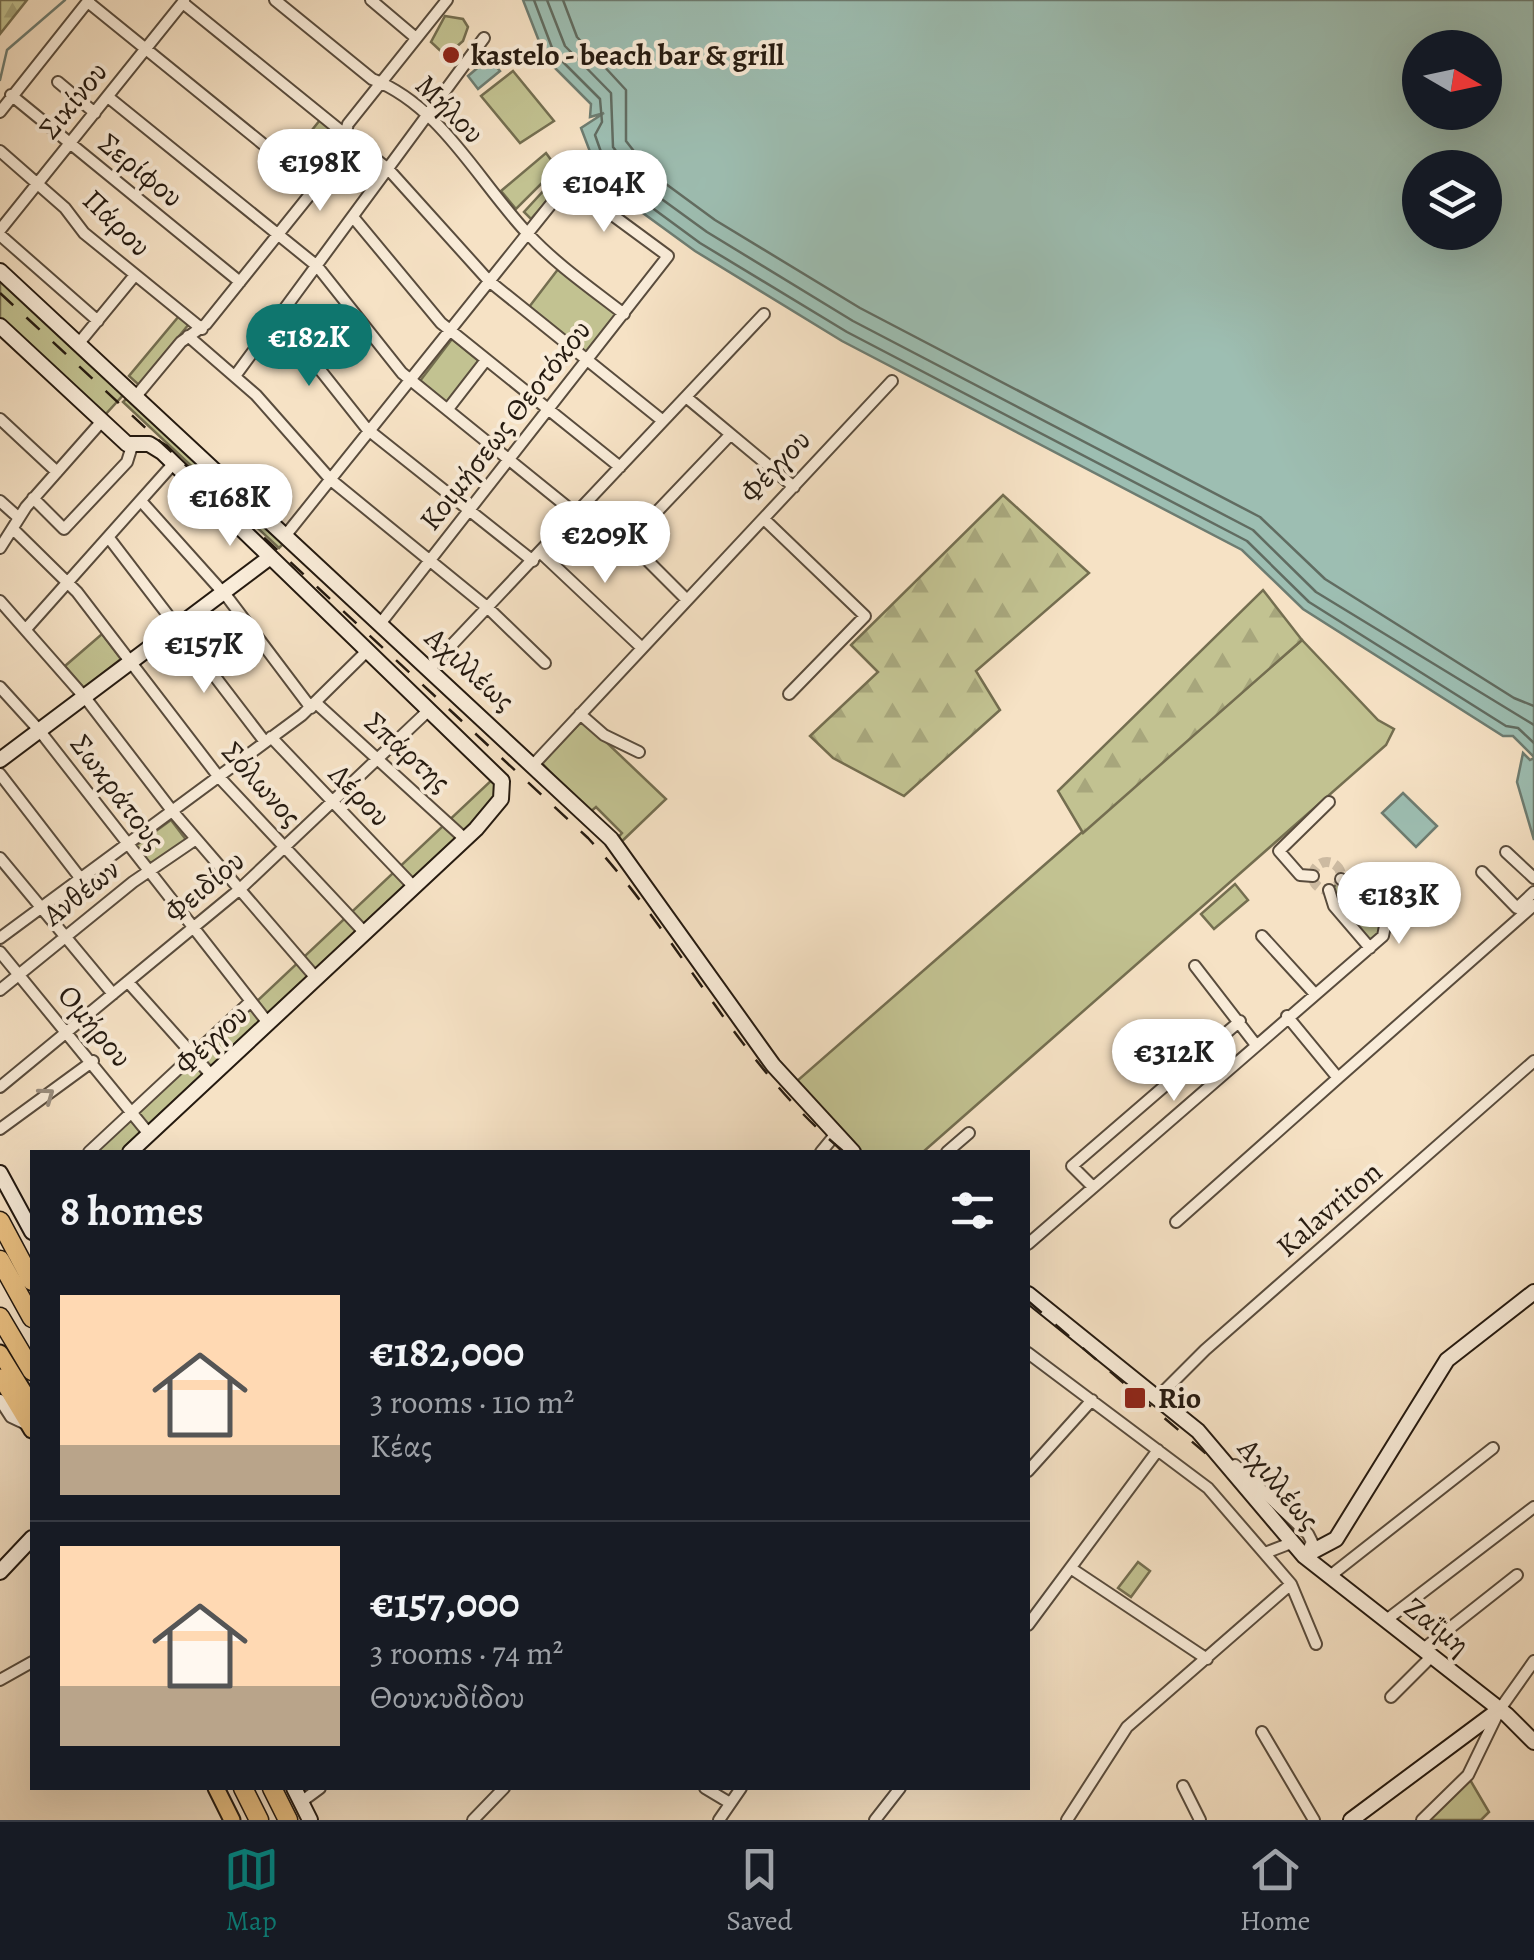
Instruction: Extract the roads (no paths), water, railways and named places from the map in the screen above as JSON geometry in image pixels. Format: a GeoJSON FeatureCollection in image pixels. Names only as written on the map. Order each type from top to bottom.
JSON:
{"type":"FeatureCollection","features":[{"type":"Feature","properties":{"kind":"highway"},"geometry":{"type":"LineString","coordinates":[[0,1220],[30,1277]]}},
{"type":"Feature","properties":{"kind":"highway"},"geometry":{"type":"LineString","coordinates":[[0,1250],[30,1302]]}},
{"type":"Feature","properties":{"kind":"highway"},"geometry":{"type":"LineString","coordinates":[[0,1260],[30,1314]]}},
{"type":"Feature","properties":{"kind":"highway"},"geometry":{"type":"LineString","coordinates":[[0,1317],[30,1368]]}},
{"type":"Feature","properties":{"kind":"highway"},"geometry":{"type":"LineString","coordinates":[[244,1790],[259,1820]]}},
{"type":"Feature","properties":{"kind":"highway"},"geometry":{"type":"LineString","coordinates":[[264,1790],[275,1820]]}},
{"type":"Feature","properties":{"kind":"highway"},"geometry":{"type":"LineString","coordinates":[[273,1790],[288,1820]]}},
{"type":"Feature","properties":{"kind":"main road"},"geometry":{"type":"LineString","coordinates":[[0,1353],[30,1402]]}},
{"type":"Feature","properties":{"kind":"main road"},"geometry":{"type":"LineString","coordinates":[[0,1377],[30,1425]]}},
{"type":"Feature","properties":{"kind":"main road"},"geometry":{"type":"LineString","coordinates":[[217,1790],[232,1820]]}},
{"type":"Feature","properties":{"kind":"street","name":"Μήλου"},"geometry":{"type":"LineString","coordinates":[[274,0],[429,116],[528,234],[624,314]]}},
{"type":"Feature","properties":{"kind":"street"},"geometry":{"type":"LineString","coordinates":[[370,0],[416,38]]}},
{"type":"Feature","properties":{"kind":"street"},"geometry":{"type":"LineString","coordinates":[[137,395],[188,336],[202,329],[316,187],[381,82],[446,0]]}},
{"type":"Feature","properties":{"kind":"street"},"geometry":{"type":"LineString","coordinates":[[0,112],[88,1],[316,187]]}},
{"type":"Feature","properties":{"kind":"street"},"geometry":{"type":"LineString","coordinates":[[184,1],[344,139],[358,145],[389,170],[489,281],[663,421]]}},
{"type":"Feature","properties":{"kind":"street","name":"Σικίνου"},"geometry":{"type":"LineString","coordinates":[[0,232],[184,1]]}},
{"type":"Feature","properties":{"kind":"street"},"geometry":{"type":"LineString","coordinates":[[235,376],[484,38]]}},
{"type":"Feature","properties":{"kind":"street"},"geometry":{"type":"LineString","coordinates":[[58,82],[95,113]]}},
{"type":"Feature","properties":{"kind":"street","name":"Σερίφου"},"geometry":{"type":"LineString","coordinates":[[11,95],[240,282]]}},
{"type":"Feature","properties":{"kind":"street"},"geometry":{"type":"LineString","coordinates":[[108,97],[316,266],[411,380],[576,514]]}},
{"type":"Feature","properties":{"kind":"street","name":"Πάρου"},"geometry":{"type":"LineString","coordinates":[[0,150],[38,183],[84,233],[202,329]]}},
{"type":"Feature","properties":{"kind":"street"},"geometry":{"type":"LineString","coordinates":[[286,536],[572,178],[561,164]]}},
{"type":"Feature","properties":{"kind":"street","name":"Κοιμήσεως Θεοτόκου"},"geometry":{"type":"LineString","coordinates":[[380,624],[668,256],[592,200],[572,178]]}},
{"type":"Feature","properties":{"kind":"street"},"geometry":{"type":"LineString","coordinates":[[353,217],[449,331],[620,467]]}},
{"type":"Feature","properties":{"kind":"street"},"geometry":{"type":"LineString","coordinates":[[0,232],[98,320]]}},
{"type":"Feature","properties":{"kind":"street","name":"Αχιλλέως"},"geometry":{"type":"LineString","coordinates":[[0,271],[534,764],[623,854],[773,1065],[851,1150]]}},
{"type":"Feature","properties":{"kind":"street"},"geometry":{"type":"LineString","coordinates":[[79,343],[135,275]]}},
{"type":"Feature","properties":{"kind":"street"},"geometry":{"type":"LineString","coordinates":[[428,668],[764,314]]}},
{"type":"Feature","properties":{"kind":"street"},"geometry":{"type":"LineString","coordinates":[[279,318],[370,432],[537,556],[642,648]]}},
{"type":"Feature","properties":{"kind":"street"},"geometry":{"type":"LineString","coordinates":[[0,326],[132,446],[154,446],[429,710]]}},
{"type":"Feature","properties":{"kind":"street"},"geometry":{"type":"LineString","coordinates":[[188,336],[235,376],[331,480],[488,608],[545,663]]}},
{"type":"Feature","properties":{"kind":"street"},"geometry":{"type":"LineString","coordinates":[[448,409],[486,360]]}},
{"type":"Feature","properties":{"kind":"street","name":"Φέγγου"},"geometry":{"type":"LineString","coordinates":[[534,764],[892,381]]}},
{"type":"Feature","properties":{"kind":"street"},"geometry":{"type":"LineString","coordinates":[[686,396],[794,487]]}},
{"type":"Feature","properties":{"kind":"street"},"geometry":{"type":"LineString","coordinates":[[0,419],[57,472]]}},
{"type":"Feature","properties":{"kind":"street"},"geometry":{"type":"LineString","coordinates":[[0,548],[33,498],[102,422]]}},
{"type":"Feature","properties":{"kind":"street"},"geometry":{"type":"LineString","coordinates":[[628,542],[730,434]]}},
{"type":"Feature","properties":{"kind":"street"},"geometry":{"type":"LineString","coordinates":[[33,498],[64,529],[127,462],[132,446]]}},
{"type":"Feature","properties":{"kind":"street"},"geometry":{"type":"LineString","coordinates":[[26,630],[174,464]]}},
{"type":"Feature","properties":{"kind":"street"},"geometry":{"type":"LineString","coordinates":[[0,500],[19,518]]}},
{"type":"Feature","properties":{"kind":"street","name":"Σπάρτης"},"geometry":{"type":"LineString","coordinates":[[141,501],[222,590],[314,705],[466,839]]}},
{"type":"Feature","properties":{"kind":"street"},"geometry":{"type":"LineString","coordinates":[[588,501],[687,600]]}},
{"type":"Feature","properties":{"kind":"street"},"geometry":{"type":"LineString","coordinates":[[764,518],[865,616],[789,694]]}},
{"type":"Feature","properties":{"kind":"street","name":"Σόλωνος"},"geometry":{"type":"LineString","coordinates":[[14,530],[68,583],[218,776],[365,933]]}},
{"type":"Feature","properties":{"kind":"street"},"geometry":{"type":"LineString","coordinates":[[109,538],[176,626]]}},
{"type":"Feature","properties":{"kind":"street"},"geometry":{"type":"LineString","coordinates":[[0,760],[269,558]]}},
{"type":"Feature","properties":{"kind":"street"},"geometry":{"type":"LineString","coordinates":[[0,600],[86,698],[172,812],[316,978]]}},
{"type":"Feature","properties":{"kind":"street","name":"Λέρου"},"geometry":{"type":"LineString","coordinates":[[176,626],[268,740],[414,887]]}},
{"type":"Feature","properties":{"kind":"street"},"geometry":{"type":"LineString","coordinates":[[0,938],[314,705],[367,652]]}},
{"type":"Feature","properties":{"kind":"street","name":"Σωκράτους"},"geometry":{"type":"LineString","coordinates":[[0,687],[39,730],[268,1023]]}},
{"type":"Feature","properties":{"kind":"street","name":"Φέγγου"},"geometry":{"type":"LineString","coordinates":[[132,1150],[466,839],[502,798],[497,772],[429,710]]}},
{"type":"Feature","properties":{"kind":"street","name":"Φειδίου"},"geometry":{"type":"LineString","coordinates":[[0,1087],[240,889],[429,710]]}},
{"type":"Feature","properties":{"kind":"street"},"geometry":{"type":"LineString","coordinates":[[580,714],[604,735],[639,752]]}},
{"type":"Feature","properties":{"kind":"street"},"geometry":{"type":"LineString","coordinates":[[0,774],[81,878]]}},
{"type":"Feature","properties":{"kind":"street"},"geometry":{"type":"LineString","coordinates":[[1313,876],[1300,875],[1278,851],[1330,802]]}},
{"type":"Feature","properties":{"kind":"street","name":"Ανθέων"},"geometry":{"type":"LineString","coordinates":[[0,990],[65,936],[196,839]]}},
{"type":"Feature","properties":{"kind":"street"},"geometry":{"type":"LineString","coordinates":[[1506,852],[1534,878]]}},
{"type":"Feature","properties":{"kind":"street"},"geometry":{"type":"LineString","coordinates":[[0,858],[113,994]]}},
{"type":"Feature","properties":{"kind":"street"},"geometry":{"type":"LineString","coordinates":[[1482,872],[1517,908],[1534,892]]}},
{"type":"Feature","properties":{"kind":"street"},"geometry":{"type":"LineString","coordinates":[[1030,1242],[1383,936],[1387,923],[1341,879]]}},
{"type":"Feature","properties":{"kind":"street"},"geometry":{"type":"LineString","coordinates":[[1329,890],[1334,906],[1370,948]]}},
{"type":"Feature","properties":{"kind":"street"},"geometry":{"type":"LineString","coordinates":[[1176,1222],[1534,905]]}},
{"type":"Feature","properties":{"kind":"street"},"geometry":{"type":"LineString","coordinates":[[1262,936],[1314,993]]}},
{"type":"Feature","properties":{"kind":"street","name":"Ομήρου"},"geometry":{"type":"LineString","coordinates":[[0,952],[149,1134]]}},
{"type":"Feature","properties":{"kind":"street"},"geometry":{"type":"LineString","coordinates":[[1195,966],[1256,1045]]}},
{"type":"Feature","properties":{"kind":"street"},"geometry":{"type":"LineString","coordinates":[[128,982],[212,1076]]}},
{"type":"Feature","properties":{"kind":"street"},"geometry":{"type":"LineString","coordinates":[[90,1150],[250,1002]]}},
{"type":"Feature","properties":{"kind":"street"},"geometry":{"type":"LineString","coordinates":[[1287,1016],[1338,1078]]}},
{"type":"Feature","properties":{"kind":"street"},"geometry":{"type":"LineString","coordinates":[[1093,1187],[1072,1166],[1240,1021]]}},
{"type":"Feature","properties":{"kind":"street"},"geometry":{"type":"LineString","coordinates":[[0,1129],[93,1061]]}},
{"type":"Feature","properties":{"kind":"street","name":"Kalavriton"},"geometry":{"type":"LineString","coordinates":[[1158,1398],[1213,1343],[1534,1061]]}},
{"type":"Feature","properties":{"kind":"street"},"geometry":{"type":"LineString","coordinates":[[949,1150],[969,1133]]}},
{"type":"Feature","properties":{"kind":"street"},"geometry":{"type":"LineString","coordinates":[[823,1150],[836,1135]]}},
{"type":"Feature","properties":{"kind":"street"},"geometry":{"type":"LineString","coordinates":[[0,1173],[28,1210]]}},
{"type":"Feature","properties":{"kind":"street"},"geometry":{"type":"LineString","coordinates":[[1304,1556],[1336,1539],[1447,1360],[1534,1292]]}},
{"type":"Feature","properties":{"kind":"street","name":"Αχιλλέως"},"geometry":{"type":"LineString","coordinates":[[1030,1296],[1158,1398],[1225,1461],[1304,1556]]}},
{"type":"Feature","properties":{"kind":"street"},"geometry":{"type":"LineString","coordinates":[[1030,1355],[1220,1499],[1290,1584],[1316,1644]]}},
{"type":"Feature","properties":{"kind":"street"},"geometry":{"type":"LineString","coordinates":[[0,1400],[11,1416],[30,1427]]}},
{"type":"Feature","properties":{"kind":"street"},"geometry":{"type":"LineString","coordinates":[[1030,1469],[1092,1400]]}},
{"type":"Feature","properties":{"kind":"street"},"geometry":{"type":"LineString","coordinates":[[1330,1576],[1493,1448]]}},
{"type":"Feature","properties":{"kind":"street"},"geometry":{"type":"LineString","coordinates":[[1030,1623],[1158,1450]]}},
{"type":"Feature","properties":{"kind":"street"},"geometry":{"type":"LineString","coordinates":[[1225,1461],[1308,1534],[1312,1544],[1304,1556]]}},
{"type":"Feature","properties":{"kind":"street"},"geometry":{"type":"LineString","coordinates":[[1385,1621],[1534,1507]]}},
{"type":"Feature","properties":{"kind":"street"},"geometry":{"type":"LineString","coordinates":[[0,1572],[30,1540]]}},
{"type":"Feature","properties":{"kind":"street"},"geometry":{"type":"LineString","coordinates":[[1265,1553],[1291,1544]]}},
{"type":"Feature","properties":{"kind":"street","name":"Ζαΐμη"},"geometry":{"type":"LineString","coordinates":[[1304,1556],[1500,1710],[1534,1742]]}},
{"type":"Feature","properties":{"kind":"street"},"geometry":{"type":"LineString","coordinates":[[1072,1568],[1207,1659]]}},
{"type":"Feature","properties":{"kind":"street"},"geometry":{"type":"LineString","coordinates":[[1391,1697],[1427,1653],[1517,1575]]}},
{"type":"Feature","properties":{"kind":"street"},"geometry":{"type":"LineString","coordinates":[[1067,1820],[1127,1727],[1290,1584]]}},
{"type":"Feature","properties":{"kind":"street"},"geometry":{"type":"LineString","coordinates":[[1422,1820],[1470,1772],[1500,1710],[1534,1661]]}},
{"type":"Feature","properties":{"kind":"street"},"geometry":{"type":"LineString","coordinates":[[0,1680],[30,1663]]}},
{"type":"Feature","properties":{"kind":"street"},"geometry":{"type":"LineString","coordinates":[[1350,1820],[1500,1710]]}},
{"type":"Feature","properties":{"kind":"street"},"geometry":{"type":"LineString","coordinates":[[1262,1732],[1314,1820]]}},
{"type":"Feature","properties":{"kind":"street"},"geometry":{"type":"LineString","coordinates":[[1183,1786],[1200,1820]]}},
{"type":"Feature","properties":{"kind":"street"},"geometry":{"type":"LineString","coordinates":[[295,1790],[310,1820]]}},
{"type":"Feature","properties":{"kind":"street"},"geometry":{"type":"LineString","coordinates":[[301,1802],[317,1790]]}},
{"type":"Feature","properties":{"kind":"street"},"geometry":{"type":"LineString","coordinates":[[473,1820],[502,1790]]}},
{"type":"Feature","properties":{"kind":"street"},"geometry":{"type":"LineString","coordinates":[[709,1790],[730,1804]]}},
{"type":"Feature","properties":{"kind":"street"},"geometry":{"type":"LineString","coordinates":[[718,1820],[739,1790]]}},
{"type":"Feature","properties":{"kind":"street"},"geometry":{"type":"LineString","coordinates":[[875,1820],[898,1790]]}},
{"type":"Feature","properties":{"kind":"water"},"geometry":{"type":"Polygon","coordinates":[[[523,0],[1534,0],[1534,757],[1513,736],[1503,736],[1303,609],[1242,550],[842,341],[695,251],[625,200],[592,157],[581,128],[604,113],[590,117],[591,104],[546,59],[523,0]]]}},
{"type":"Feature","properties":{"kind":"water"},"geometry":{"type":"Polygon","coordinates":[[[489,58],[500,71],[478,89],[468,76],[489,58]]]}},
{"type":"Feature","properties":{"kind":"water"},"geometry":{"type":"Polygon","coordinates":[[[1523,753],[1530,760],[1534,758],[1534,840],[1517,782],[1523,753]]]}},
{"type":"Feature","properties":{"kind":"water"},"geometry":{"type":"Polygon","coordinates":[[[1403,793],[1437,826],[1416,847],[1382,813],[1403,793]]]}},
{"type":"Feature","properties":{"kind":"waterway"},"geometry":{"type":"LineString","coordinates":[[0,80],[7,50],[65,0]]}},
{"type":"Feature","properties":{"kind":"tunnel"},"geometry":{"type":"LineString","coordinates":[[1327,862],[1337,866],[1341,876],[1337,886],[1327,890],[1317,886],[1313,876],[1317,866],[1327,862]]}},
{"type":"Feature","properties":{"kind":"railway"},"geometry":{"type":"LineString","coordinates":[[0,293],[588,838],[622,877],[740,1040],[806,1117],[842,1150]]}},
{"type":"Feature","properties":{"kind":"railway"},"geometry":{"type":"LineString","coordinates":[[1030,1303],[1218,1464]]}},
{"type":"Feature","properties":{"kind":"place","name":"kastelo - beach bar & grill"},"geometry":{"type":"Point","coordinates":[451,55]}},
{"type":"Feature","properties":{"kind":"place","name":"Rio"},"geometry":{"type":"Point","coordinates":[1135,1398]}}]}
